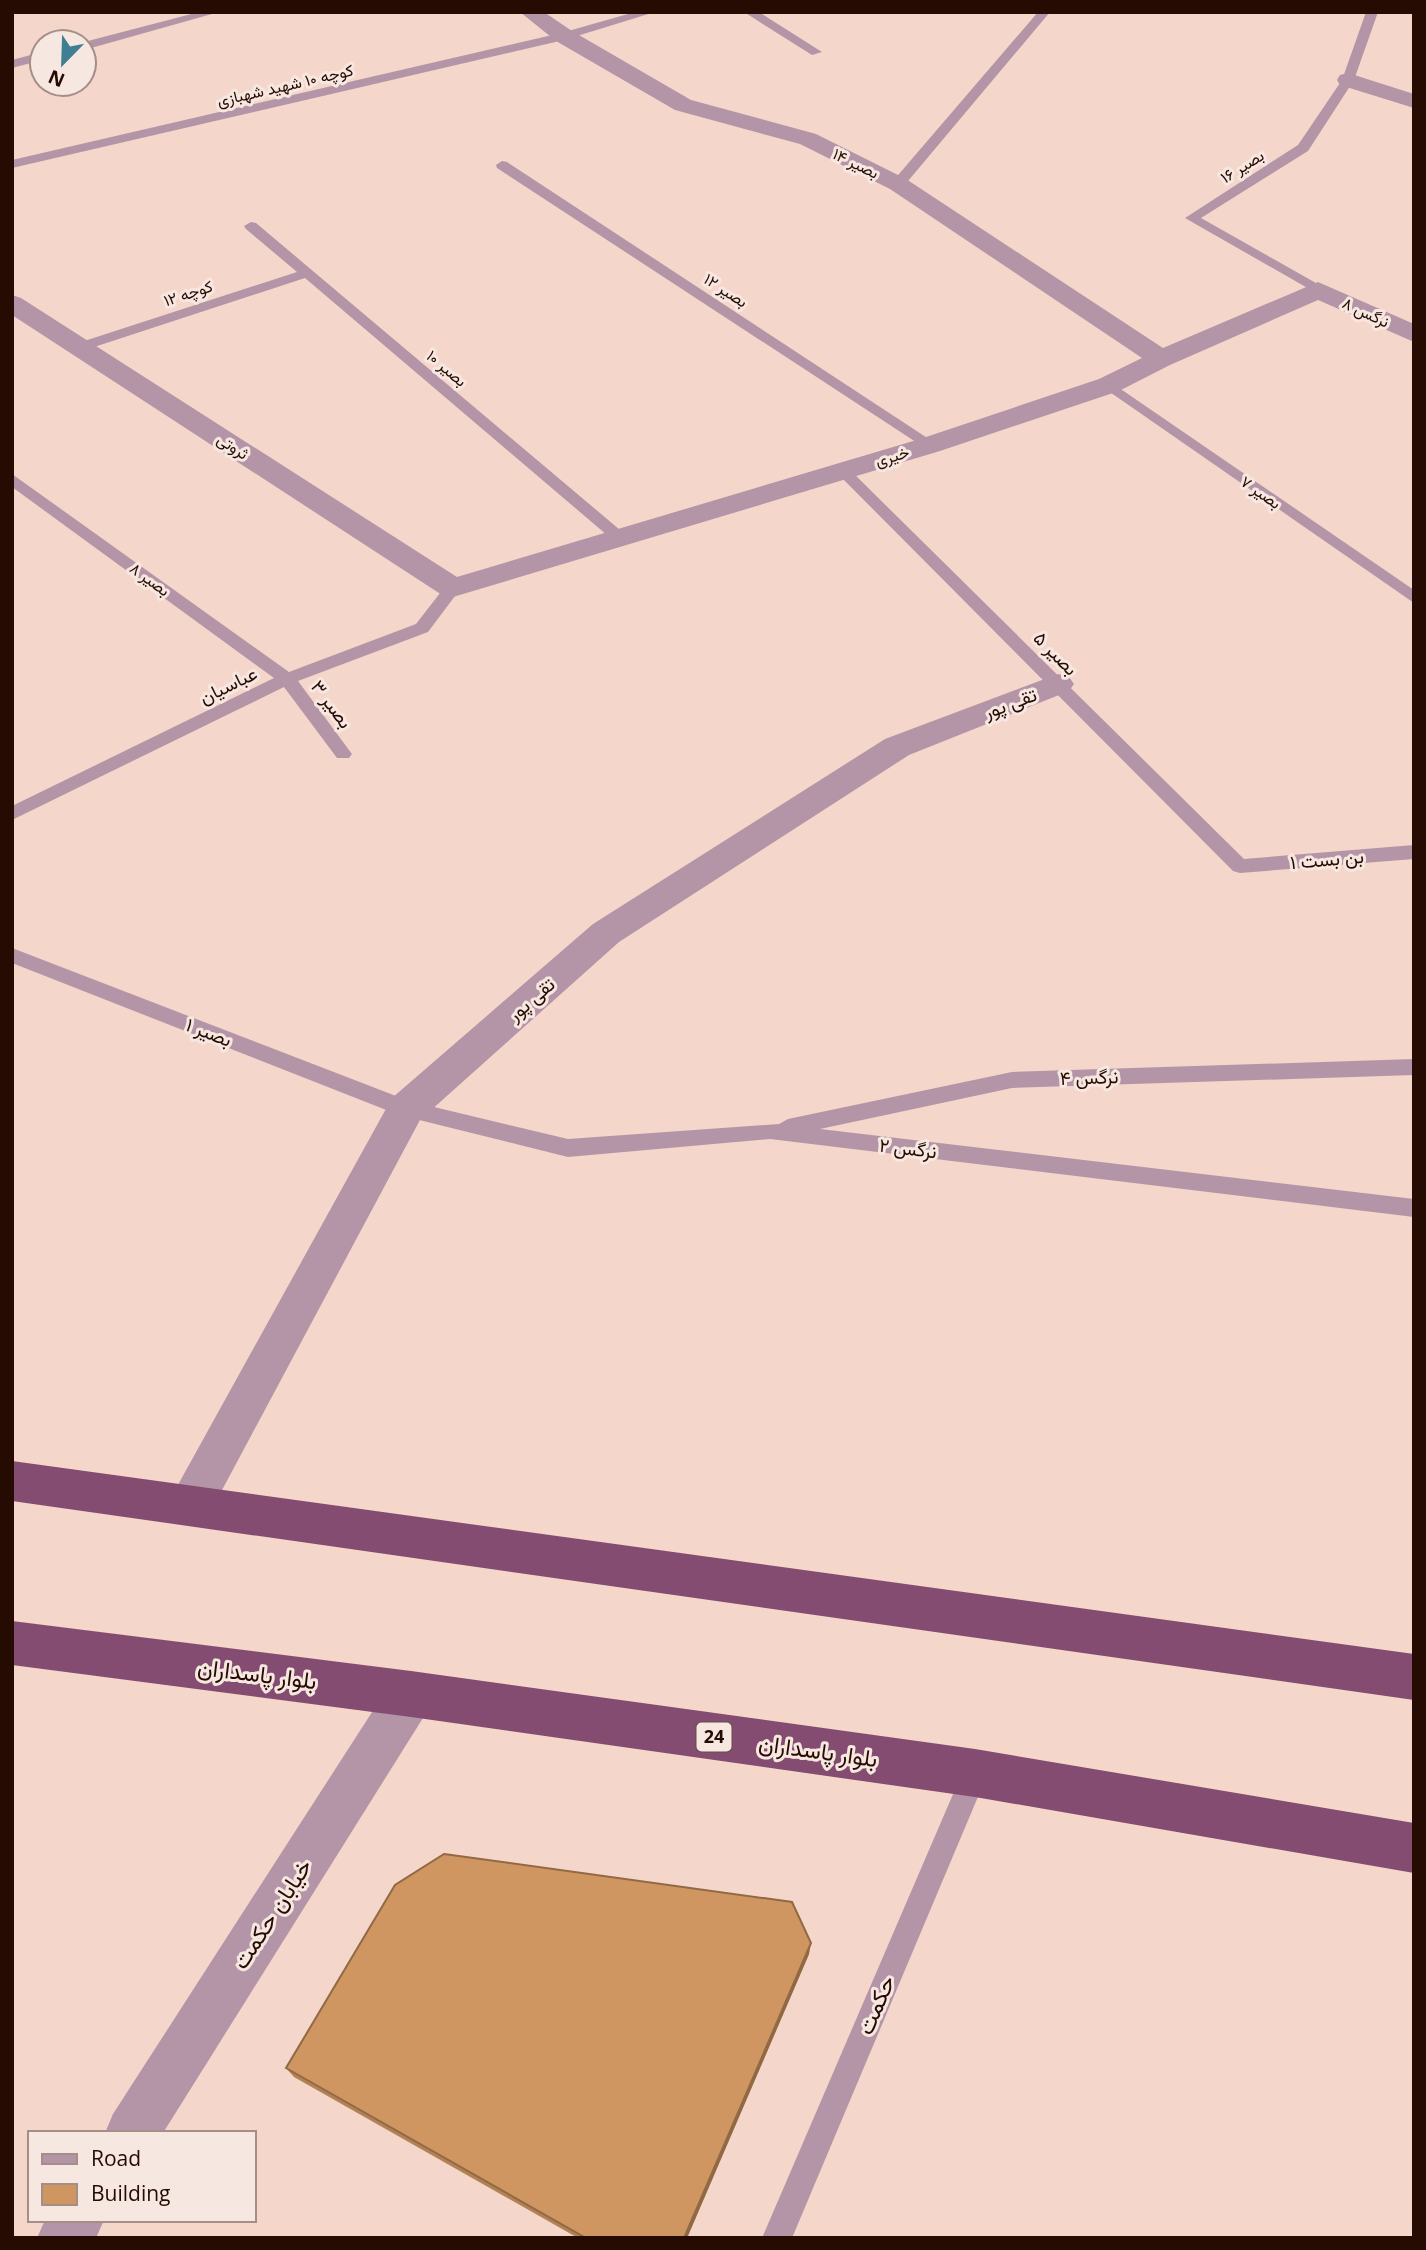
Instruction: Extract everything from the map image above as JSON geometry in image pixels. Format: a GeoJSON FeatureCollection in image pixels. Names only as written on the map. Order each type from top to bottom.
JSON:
{"type":"FeatureCollection","features":[{"type":"Feature","properties":{"kind":"highway"},"geometry":{"type":"LineString","coordinates":[[12,1481],[1414,1677]]}},
{"type":"Feature","properties":{"kind":"highway","name":"بلوار پاسداران"},"geometry":{"type":"LineString","coordinates":[[12,1643],[975,1773],[1414,1848]]}},
{"type":"Feature","properties":{"kind":"street","name":"بصیر ۱۴"},"geometry":{"type":"LineString","coordinates":[[530,12],[564,36],[683,105],[807,139],[898,184],[1161,359]]}},
{"type":"Feature","properties":{"kind":"street"},"geometry":{"type":"LineString","coordinates":[[1348,80],[1414,101]]}},
{"type":"Feature","properties":{"kind":"street","name":"نرگس ۸"},"geometry":{"type":"LineString","coordinates":[[1318,290],[1414,334]]}},
{"type":"Feature","properties":{"kind":"street","name":"خیری"},"geometry":{"type":"LineString","coordinates":[[453,588],[843,471],[1109,385],[1161,359],[1318,290]]}},
{"type":"Feature","properties":{"kind":"street","name":"ثروتی"},"geometry":{"type":"LineString","coordinates":[[12,303],[453,588]]}},
{"type":"Feature","properties":{"kind":"street","name":"تقی پور"},"geometry":{"type":"LineString","coordinates":[[190,1506],[406,1109],[606,933],[897,747],[1058,684]]}},
{"type":"Feature","properties":{"kind":"street","name":"خیابان حکمت"},"geometry":{"type":"LineString","coordinates":[[133,2131],[411,1695]]}},
{"type":"Feature","properties":{"kind":"street"},"geometry":{"type":"LineString","coordinates":[[65,2238],[75,2222]]}},
{"type":"Feature","properties":{"kind":"lane"},"geometry":{"type":"LineString","coordinates":[[98,42],[214,12]]}},
{"type":"Feature","properties":{"kind":"lane","name":"کوچه ۱۰ شهید شهبازی"},"geometry":{"type":"LineString","coordinates":[[12,164],[564,36],[649,12]]}},
{"type":"Feature","properties":{"kind":"lane"},"geometry":{"type":"LineString","coordinates":[[750,12],[816,52]]}},
{"type":"Feature","properties":{"kind":"lane"},"geometry":{"type":"LineString","coordinates":[[898,184],[1044,12]]}},
{"type":"Feature","properties":{"kind":"lane","name":"بصیر ۱۶"},"geometry":{"type":"LineString","coordinates":[[1318,290],[1192,218],[1303,148],[1348,80],[1372,12]]}},
{"type":"Feature","properties":{"kind":"lane","name":"بصیر ۱۲"},"geometry":{"type":"LineString","coordinates":[[502,165],[930,444]]}},
{"type":"Feature","properties":{"kind":"lane","name":"بصیر ۱۰"},"geometry":{"type":"LineString","coordinates":[[251,226],[620,538]]}},
{"type":"Feature","properties":{"kind":"lane","name":"کوچه ۱۲"},"geometry":{"type":"LineString","coordinates":[[80,347],[307,273]]}},
{"type":"Feature","properties":{"kind":"lane","name":"بصیر ۷"},"geometry":{"type":"LineString","coordinates":[[1109,385],[1414,598]]}},
{"type":"Feature","properties":{"kind":"lane","name":"بصیر ۵"},"geometry":{"type":"LineString","coordinates":[[843,471],[1240,866]]}},
{"type":"Feature","properties":{"kind":"lane","name":"بصیر ۸"},"geometry":{"type":"LineString","coordinates":[[12,479],[287,679]]}},
{"type":"Feature","properties":{"kind":"lane","name":"عباسیان"},"geometry":{"type":"LineString","coordinates":[[12,814],[287,679],[422,628],[453,588]]}},
{"type":"Feature","properties":{"kind":"lane","name":"بصیر ۳"},"geometry":{"type":"LineString","coordinates":[[287,679],[343,754]]}},
{"type":"Feature","properties":{"kind":"lane","name":"بن بست ۱"},"geometry":{"type":"LineString","coordinates":[[1240,866],[1414,852]]}},
{"type":"Feature","properties":{"kind":"lane","name":"بصیر ۱"},"geometry":{"type":"LineString","coordinates":[[12,956],[406,1109]]}},
{"type":"Feature","properties":{"kind":"lane","name":"نرگس ۴"},"geometry":{"type":"LineString","coordinates":[[770,1131],[1012,1080],[1414,1067]]}},
{"type":"Feature","properties":{"kind":"lane","name":"نرگس ۲"},"geometry":{"type":"LineString","coordinates":[[406,1109],[568,1148],[770,1131],[1414,1208]]}},
{"type":"Feature","properties":{"kind":"lane","name":"حکمت"},"geometry":{"type":"LineString","coordinates":[[777,2238],[975,1773]]}},
{"type":"Feature","properties":{"kind":"building"},"geometry":{"type":"Polygon","coordinates":[[[444,1854],[792,1902],[811,1943],[684,2238],[586,2238],[286,2068],[395,1885],[444,1854]]]}}]}
